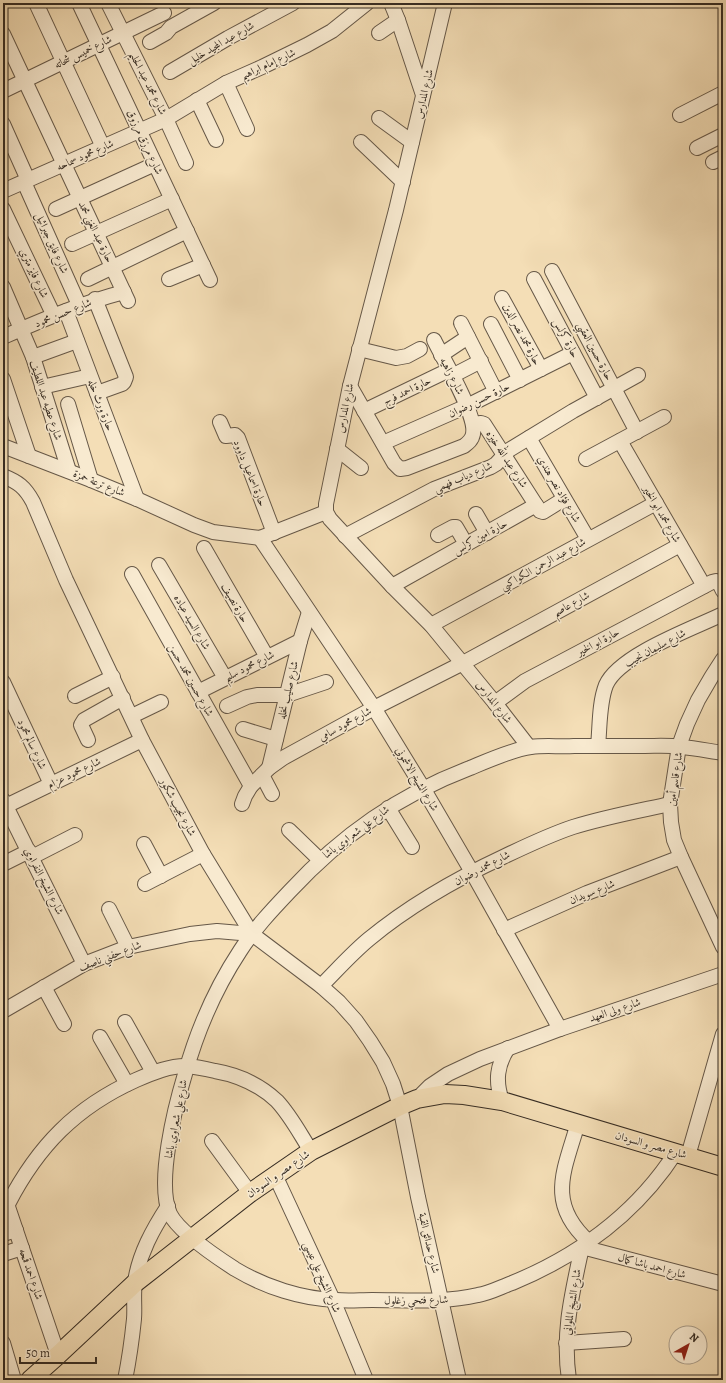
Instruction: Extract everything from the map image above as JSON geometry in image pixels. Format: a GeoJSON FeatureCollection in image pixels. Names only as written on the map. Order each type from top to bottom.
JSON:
{"type":"FeatureCollection","features":[{"type":"Feature","properties":{"kind":"main road","name":"شارع مصر و السودان"},"geometry":{"type":"LineString","coordinates":[[30,1380],[58,1356],[135,1283],[250,1193],[311,1151],[400,1106],[417,1099],[445,1094],[464,1095],[502,1101],[723,1167]]}},
{"type":"Feature","properties":{"kind":"street"},"geometry":{"type":"LineString","coordinates":[[36,3],[103,147]]}},
{"type":"Feature","properties":{"kind":"street","name":"شارع مرزق مرزوق"},"geometry":{"type":"LineString","coordinates":[[79,3],[210,280]]}},
{"type":"Feature","properties":{"kind":"street","name":"شارع محمد عبد الحليم"},"geometry":{"type":"LineString","coordinates":[[108,3],[166,119],[186,163]]}},
{"type":"Feature","properties":{"kind":"street"},"geometry":{"type":"LineString","coordinates":[[150,42],[166,33],[171,26],[214,3]]}},
{"type":"Feature","properties":{"kind":"street","name":"شارع عبد المجيد خليل"},"geometry":{"type":"LineString","coordinates":[[170,72],[228,38],[293,3]]}},
{"type":"Feature","properties":{"kind":"street","name":"شارع إمام ابراهيم"},"geometry":{"type":"LineString","coordinates":[[166,119],[226,83],[307,45],[332,30],[367,3]]}},
{"type":"Feature","properties":{"kind":"street"},"geometry":{"type":"LineString","coordinates":[[391,3],[423,94]]}},
{"type":"Feature","properties":{"kind":"street","name":"شارع المدارس"},"geometry":{"type":"LineString","coordinates":[[445,3],[403,182],[350,386],[326,504],[326,512],[330,519],[345,536],[431,626],[463,663],[496,703],[529,747]]}},
{"type":"Feature","properties":{"kind":"street"},"geometry":{"type":"LineString","coordinates":[[161,8],[171,26]]}},
{"type":"Feature","properties":{"kind":"street","name":"شارع خميس شحاته"},"geometry":{"type":"LineString","coordinates":[[3,91],[122,33],[161,8]]}},
{"type":"Feature","properties":{"kind":"street"},"geometry":{"type":"LineString","coordinates":[[379,33],[398,20]]}},
{"type":"Feature","properties":{"kind":"street","name":"حارة عبد الغني محمد"},"geometry":{"type":"LineString","coordinates":[[3,34],[126,297]]}},
{"type":"Feature","properties":{"kind":"street"},"geometry":{"type":"LineString","coordinates":[[226,83],[247,129]]}},
{"type":"Feature","properties":{"kind":"street"},"geometry":{"type":"LineString","coordinates":[[680,115],[723,93]]}},
{"type":"Feature","properties":{"kind":"street"},"geometry":{"type":"LineString","coordinates":[[197,100],[216,140]]}},
{"type":"Feature","properties":{"kind":"street"},"geometry":{"type":"LineString","coordinates":[[380,118],[412,142]]}},
{"type":"Feature","properties":{"kind":"street","name":"شارع محمود سماحه"},"geometry":{"type":"LineString","coordinates":[[3,191],[166,119]]}},
{"type":"Feature","properties":{"kind":"street","name":"شارع فايق جبرائيل"},"geometry":{"type":"LineString","coordinates":[[3,124],[79,305]]}},
{"type":"Feature","properties":{"kind":"street"},"geometry":{"type":"LineString","coordinates":[[698,148],[723,135]]}},
{"type":"Feature","properties":{"kind":"street"},"geometry":{"type":"LineString","coordinates":[[361,142],[403,182]]}},
{"type":"Feature","properties":{"kind":"street"},"geometry":{"type":"LineString","coordinates":[[56,209],[155,164]]}},
{"type":"Feature","properties":{"kind":"street"},"geometry":{"type":"LineString","coordinates":[[72,244],[172,199]]}},
{"type":"Feature","properties":{"kind":"street","name":"شارع فايز متري"},"geometry":{"type":"LineString","coordinates":[[3,209],[60,314]]}},
{"type":"Feature","properties":{"kind":"street"},"geometry":{"type":"LineString","coordinates":[[88,280],[187,232]]}},
{"type":"Feature","properties":{"kind":"street"},"geometry":{"type":"LineString","coordinates":[[169,280],[203,265]]}},
{"type":"Feature","properties":{"kind":"street","name":"حارة حسين العقبي"},"geometry":{"type":"LineString","coordinates":[[552,271],[637,432]]}},
{"type":"Feature","properties":{"kind":"street","name":"حارة كرلس"},"geometry":{"type":"LineString","coordinates":[[534,279],[597,398]]}},
{"type":"Feature","properties":{"kind":"street","name":"شارع عطيه عبد اللطيف"},"geometry":{"type":"LineString","coordinates":[[3,287],[33,357],[69,471]]}},
{"type":"Feature","properties":{"kind":"street","name":"شارع حسن محمود"},"geometry":{"type":"LineString","coordinates":[[3,337],[95,299],[126,297]]}},
{"type":"Feature","properties":{"kind":"street","name":"حارة محمد نصر الدين"},"geometry":{"type":"LineString","coordinates":[[502,298],[541,370]]}},
{"type":"Feature","properties":{"kind":"street"},"geometry":{"type":"LineString","coordinates":[[95,299],[126,377],[126,380],[122,384],[97,393]]}},
{"type":"Feature","properties":{"kind":"street","name":"حارة ورث خله"},"geometry":{"type":"LineString","coordinates":[[60,314],[77,341],[137,498]]}},
{"type":"Feature","properties":{"kind":"street"},"geometry":{"type":"LineString","coordinates":[[462,324],[496,392]]}},
{"type":"Feature","properties":{"kind":"street"},"geometry":{"type":"LineString","coordinates":[[490,324],[520,380]]}},
{"type":"Feature","properties":{"kind":"street"},"geometry":{"type":"LineString","coordinates":[[441,355],[468,337]]}},
{"type":"Feature","properties":{"kind":"street","name":"شارع زاهيه"},"geometry":{"type":"LineString","coordinates":[[434,340],[467,406],[473,430]]}},
{"type":"Feature","properties":{"kind":"street"},"geometry":{"type":"LineString","coordinates":[[33,357],[77,341]]}},
{"type":"Feature","properties":{"kind":"street"},"geometry":{"type":"LineString","coordinates":[[359,349],[396,358],[407,356],[420,349]]}},
{"type":"Feature","properties":{"kind":"street","name":"حارة حسن رضوان"},"geometry":{"type":"LineString","coordinates":[[383,443],[467,406],[573,353]]}},
{"type":"Feature","properties":{"kind":"street"},"geometry":{"type":"LineString","coordinates":[[580,366],[598,357]]}},
{"type":"Feature","properties":{"kind":"street","name":"حارة احمد فرج"},"geometry":{"type":"LineString","coordinates":[[364,411],[481,361]]}},
{"type":"Feature","properties":{"kind":"street","name":"شارع دياب فهمي"},"geometry":{"type":"LineString","coordinates":[[345,536],[434,489],[491,467],[496,464],[509,450],[573,411],[638,375]]}},
{"type":"Feature","properties":{"kind":"street"},"geometry":{"type":"LineString","coordinates":[[42,387],[90,376]]}},
{"type":"Feature","properties":{"kind":"street"},"geometry":{"type":"LineString","coordinates":[[3,379],[29,456]]}},
{"type":"Feature","properties":{"kind":"street"},"geometry":{"type":"LineString","coordinates":[[350,386],[396,467],[404,469],[464,446],[471,440],[473,430]]}},
{"type":"Feature","properties":{"kind":"street"},"geometry":{"type":"LineString","coordinates":[[68,404],[91,480]]}},
{"type":"Feature","properties":{"kind":"street"},"geometry":{"type":"LineString","coordinates":[[586,460],[664,417]]}},
{"type":"Feature","properties":{"kind":"street","name":"حارة اسماعيل داوود"},"geometry":{"type":"LineString","coordinates":[[220,422],[225,435],[228,437],[235,435],[238,438],[274,533]]}},
{"type":"Feature","properties":{"kind":"street","name":"شارع عبد الله خيزه"},"geometry":{"type":"LineString","coordinates":[[473,430],[481,423],[484,424],[536,505]]}},
{"type":"Feature","properties":{"kind":"street","name":"شارع فؤاد نصر هندي"},"geometry":{"type":"LineString","coordinates":[[529,438],[588,539]]}},
{"type":"Feature","properties":{"kind":"street","name":"شارع محمد ابو الخير"},"geometry":{"type":"LineString","coordinates":[[620,441],[704,586]]}},
{"type":"Feature","properties":{"kind":"street","name":"شارع ترعة حمزة"},"geometry":{"type":"LineString","coordinates":[[3,446],[137,498],[194,525],[213,532],[260,538]]}},
{"type":"Feature","properties":{"kind":"street"},"geometry":{"type":"LineString","coordinates":[[337,449],[361,468]]}},
{"type":"Feature","properties":{"kind":"street","name":"شارع نجيب شكور"},"geometry":{"type":"LineString","coordinates":[[3,476],[13,480],[26,490],[33,502],[66,580],[132,716],[142,740],[203,854],[252,934],[321,986],[356,1021],[383,1062],[400,1106]]}},
{"type":"Feature","properties":{"kind":"street"},"geometry":{"type":"LineString","coordinates":[[536,505],[540,511],[543,512],[564,499]]}},
{"type":"Feature","properties":{"kind":"street","name":"شارع عبد الرحمن الكواكبي"},"geometry":{"type":"LineString","coordinates":[[431,626],[656,502]]}},
{"type":"Feature","properties":{"kind":"street","name":"حارة امين كرلس"},"geometry":{"type":"LineString","coordinates":[[392,586],[536,505]]}},
{"type":"Feature","properties":{"kind":"street"},"geometry":{"type":"LineString","coordinates":[[260,538],[326,512]]}},
{"type":"Feature","properties":{"kind":"street"},"geometry":{"type":"LineString","coordinates":[[476,514],[487,533]]}},
{"type":"Feature","properties":{"kind":"street"},"geometry":{"type":"LineString","coordinates":[[438,535],[453,527],[456,527],[466,544]]}},
{"type":"Feature","properties":{"kind":"street","name":"شارع الشيخ الاشموني"},"geometry":{"type":"LineString","coordinates":[[260,538],[308,612],[374,708],[423,788],[560,1029]]}},
{"type":"Feature","properties":{"kind":"street","name":"شارع عاصم"},"geometry":{"type":"LineString","coordinates":[[463,663],[680,545]]}},
{"type":"Feature","properties":{"kind":"street","name":"حارة نصيف"},"geometry":{"type":"LineString","coordinates":[[204,548],[267,657]]}},
{"type":"Feature","properties":{"kind":"street","name":"شارع السيد عباده"},"geometry":{"type":"LineString","coordinates":[[159,565],[225,678]]}},
{"type":"Feature","properties":{"kind":"street","name":"شارع حسين محمد حسن"},"geometry":{"type":"LineString","coordinates":[[132,574],[251,786]]}},
{"type":"Feature","properties":{"kind":"street"},"geometry":{"type":"LineString","coordinates":[[704,586],[716,581],[723,591]]}},
{"type":"Feature","properties":{"kind":"street","name":"حارة ابو الخير"},"geometry":{"type":"LineString","coordinates":[[496,703],[524,681],[704,586]]}},
{"type":"Feature","properties":{"kind":"street","name":"شارع صليب نخله"},"geometry":{"type":"LineString","coordinates":[[266,772],[276,739],[308,612]]}},
{"type":"Feature","properties":{"kind":"street","name":"شارع سليمان نجيب"},"geometry":{"type":"LineString","coordinates":[[598,746],[604,692],[610,678],[616,670],[627,661],[657,645],[723,614]]}},
{"type":"Feature","properties":{"kind":"street","name":"شارع محمود سليم"},"geometry":{"type":"LineString","coordinates":[[198,692],[300,641]]}},
{"type":"Feature","properties":{"kind":"street","name":"شارع قاسم أمين"},"geometry":{"type":"LineString","coordinates":[[723,659],[698,700],[687,724],[679,746],[670,804],[673,834],[681,857],[723,947]]}},
{"type":"Feature","properties":{"kind":"street","name":"شارع محمود سامي"},"geometry":{"type":"LineString","coordinates":[[242,804],[251,786],[283,758],[374,708],[463,663]]}},
{"type":"Feature","properties":{"kind":"street"},"geometry":{"type":"LineString","coordinates":[[75,696],[113,677]]}},
{"type":"Feature","properties":{"kind":"street"},"geometry":{"type":"LineString","coordinates":[[227,706],[247,698],[257,696],[287,695],[326,682]]}},
{"type":"Feature","properties":{"kind":"street","name":"شارع سالم محمود"},"geometry":{"type":"LineString","coordinates":[[3,684],[51,784]]}},
{"type":"Feature","properties":{"kind":"street"},"geometry":{"type":"LineString","coordinates":[[88,740],[81,725],[84,720],[123,698]]}},
{"type":"Feature","properties":{"kind":"street"},"geometry":{"type":"LineString","coordinates":[[132,716],[161,702]]}},
{"type":"Feature","properties":{"kind":"street"},"geometry":{"type":"LineString","coordinates":[[243,729],[276,739]]}},
{"type":"Feature","properties":{"kind":"street","name":"شارع محمود عزام"},"geometry":{"type":"LineString","coordinates":[[5,803],[51,784],[142,740]]}},
{"type":"Feature","properties":{"kind":"street","name":"شارع علي شعراوي باشا"},"geometry":{"type":"LineString","coordinates":[[192,1238],[176,1223],[171,1215],[168,1206],[166,1189],[171,1130],[187,1066],[200,1029],[222,982],[238,954],[252,934],[277,904],[320,860],[339,843],[388,808],[423,788],[454,774],[529,747],[679,746],[723,753]]}},
{"type":"Feature","properties":{"kind":"street"},"geometry":{"type":"LineString","coordinates":[[266,772],[272,794]]}},
{"type":"Feature","properties":{"kind":"street","name":"شارع الشيخ النفراوي"},"geometry":{"type":"LineString","coordinates":[[5,803],[84,964]]}},
{"type":"Feature","properties":{"kind":"street","name":"شارع محمد رضوان"},"geometry":{"type":"LineString","coordinates":[[321,986],[368,940],[390,923],[413,907],[472,872],[541,838],[603,818],[670,804]]}},
{"type":"Feature","properties":{"kind":"street"},"geometry":{"type":"LineString","coordinates":[[388,808],[412,847]]}},
{"type":"Feature","properties":{"kind":"street"},"geometry":{"type":"LineString","coordinates":[[289,830],[320,860]]}},
{"type":"Feature","properties":{"kind":"street"},"geometry":{"type":"LineString","coordinates":[[3,864],[75,834]]}},
{"type":"Feature","properties":{"kind":"street"},"geometry":{"type":"LineString","coordinates":[[144,844],[161,876]]}},
{"type":"Feature","properties":{"kind":"street"},"geometry":{"type":"LineString","coordinates":[[145,884],[203,854]]}},
{"type":"Feature","properties":{"kind":"street","name":"شارع سويدان"},"geometry":{"type":"LineString","coordinates":[[504,930],[587,893],[681,857]]}},
{"type":"Feature","properties":{"kind":"street"},"geometry":{"type":"LineString","coordinates":[[109,909],[128,947]]}},
{"type":"Feature","properties":{"kind":"street","name":"شارع حفني ناصف"},"geometry":{"type":"LineString","coordinates":[[3,1010],[84,964],[128,947],[190,934],[217,931],[252,934]]}},
{"type":"Feature","properties":{"kind":"street","name":"شارع ولى العهد"},"geometry":{"type":"LineString","coordinates":[[417,1099],[430,1086],[448,1074],[480,1059],[560,1029],[723,974]]}},
{"type":"Feature","properties":{"kind":"street"},"geometry":{"type":"LineString","coordinates":[[44,987],[64,1024]]}},
{"type":"Feature","properties":{"kind":"street"},"geometry":{"type":"LineString","coordinates":[[125,1022],[153,1072]]}},
{"type":"Feature","properties":{"kind":"street"},"geometry":{"type":"LineString","coordinates":[[100,1037],[127,1084]]}},
{"type":"Feature","properties":{"kind":"street","name":"شارع فتحي زغلول"},"geometry":{"type":"LineString","coordinates":[[192,1238],[217,1258],[244,1274],[272,1286],[302,1295],[333,1300],[442,1301],[481,1295],[533,1274],[586,1244],[610,1227],[646,1192],[682,1154],[722,1043]]}},
{"type":"Feature","properties":{"kind":"street"},"geometry":{"type":"LineString","coordinates":[[502,1101],[498,1090],[497,1079],[500,1062],[508,1048]]}},
{"type":"Feature","properties":{"kind":"street"},"geometry":{"type":"LineString","coordinates":[[5,1198],[20,1181],[35,1159],[70,1121],[91,1105],[127,1084],[153,1072],[171,1068],[187,1066],[224,1073],[243,1079],[261,1089],[276,1101],[290,1116],[311,1151]]}},
{"type":"Feature","properties":{"kind":"street","name":"شارع حدائق القبة"},"geometry":{"type":"LineString","coordinates":[[400,1106],[418,1197],[459,1380]]}},
{"type":"Feature","properties":{"kind":"street"},"geometry":{"type":"LineString","coordinates":[[578,1123],[563,1175],[562,1199],[571,1222],[586,1244]]}},
{"type":"Feature","properties":{"kind":"street"},"geometry":{"type":"LineString","coordinates":[[212,1141],[250,1193]]}},
{"type":"Feature","properties":{"kind":"street","name":"شارع الشيخ علي عيسي"},"geometry":{"type":"LineString","coordinates":[[275,1176],[333,1300],[366,1380]]}},
{"type":"Feature","properties":{"kind":"street","name":"شارع احمد قمحه"},"geometry":{"type":"LineString","coordinates":[[5,1198],[10,1232],[22,1248],[58,1356]]}},
{"type":"Feature","properties":{"kind":"street"},"geometry":{"type":"LineString","coordinates":[[125,1380],[130,1355],[134,1318],[135,1283],[139,1266],[150,1235],[168,1206]]}},
{"type":"Feature","properties":{"kind":"street","name":"شارع احمد باشا كمال"},"geometry":{"type":"LineString","coordinates":[[586,1244],[723,1284]]}},
{"type":"Feature","properties":{"kind":"street","name":"شارع الشيخ الملواني"},"geometry":{"type":"LineString","coordinates":[[570,1380],[566,1343],[567,1322],[586,1244]]}},
{"type":"Feature","properties":{"kind":"street"},"geometry":{"type":"LineString","coordinates":[[3,1254],[22,1248]]}},
{"type":"Feature","properties":{"kind":"street"},"geometry":{"type":"LineString","coordinates":[[566,1343],[624,1339]]}},
{"type":"Feature","properties":{"kind":"street"},"geometry":{"type":"LineString","coordinates":[[3,1343],[14,1380]]}}]}
